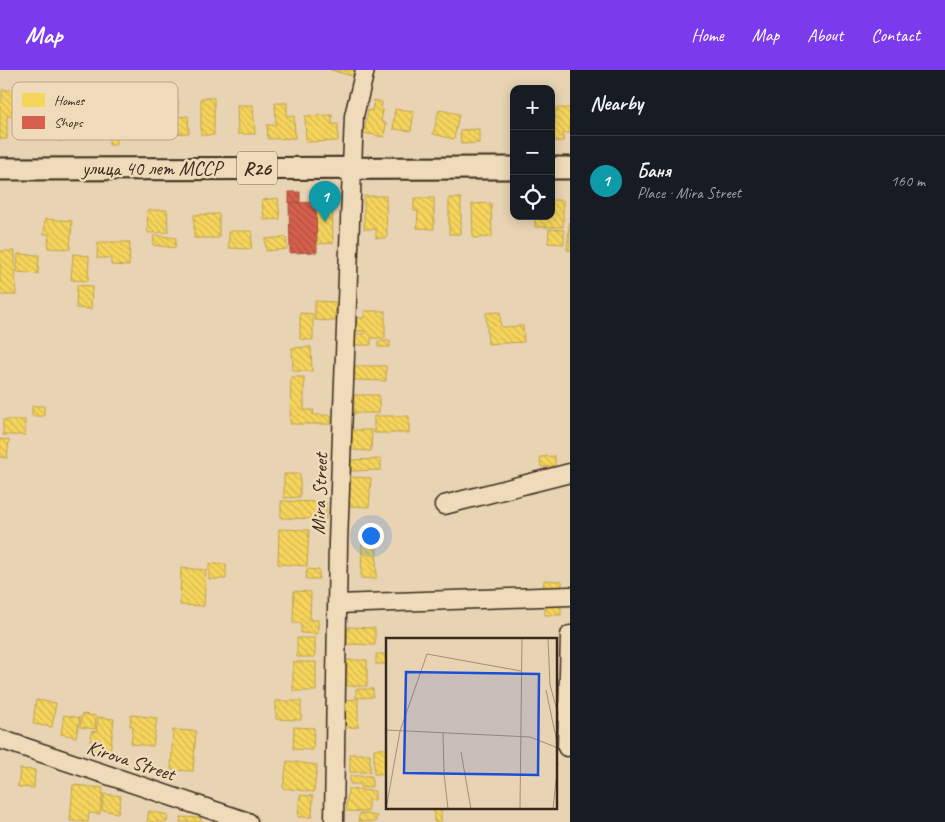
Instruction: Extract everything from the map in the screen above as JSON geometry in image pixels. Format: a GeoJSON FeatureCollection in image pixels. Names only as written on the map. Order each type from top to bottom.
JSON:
{"type":"FeatureCollection","features":[{"type":"Feature","properties":{"kind":"main road","name":"улица 40 лет МССР"},"geometry":{"type":"LineString","coordinates":[[0,169],[510,168]]}},
{"type":"Feature","properties":{"kind":"main road"},"geometry":{"type":"LineString","coordinates":[[555,168],[570,168]]}},
{"type":"Feature","properties":{"kind":"street","name":"Mira Street"},"geometry":{"type":"LineString","coordinates":[[334,822],[337,604],[354,116],[365,70]]}},
{"type":"Feature","properties":{"kind":"street"},"geometry":{"type":"LineString","coordinates":[[444,505],[570,472]]}},
{"type":"Feature","properties":{"kind":"street"},"geometry":{"type":"LineString","coordinates":[[337,604],[570,596]]}},
{"type":"Feature","properties":{"kind":"street"},"geometry":{"type":"LineString","coordinates":[[567,747],[570,635]]}},
{"type":"Feature","properties":{"kind":"street","name":"Kirova Street"},"geometry":{"type":"LineString","coordinates":[[0,739],[248,822]]}},
{"type":"Feature","properties":{"kind":"building: Homes"},"geometry":{"type":"Polygon","coordinates":[[[331,70],[354,70],[352,76],[331,70]]]}},
{"type":"Feature","properties":{"kind":"building: Homes"},"geometry":{"type":"Polygon","coordinates":[[[2,90],[12,90],[12,116],[7,116],[7,139],[0,139],[0,100],[2,100],[2,90]]]}},
{"type":"Feature","properties":{"kind":"building: Homes"},"geometry":{"type":"Polygon","coordinates":[[[201,98],[214,98],[214,135],[201,135],[201,98]]]}},
{"type":"Feature","properties":{"kind":"building: Homes"},"geometry":{"type":"Polygon","coordinates":[[[374,100],[382,102],[381,122],[386,123],[384,137],[364,133],[368,110],[372,111],[374,100]]]}},
{"type":"Feature","properties":{"kind":"building: Homes"},"geometry":{"type":"Polygon","coordinates":[[[275,103],[287,103],[287,116],[294,116],[295,138],[268,139],[267,125],[276,125],[275,103]]]}},
{"type":"Feature","properties":{"kind":"building: Homes"},"geometry":{"type":"Polygon","coordinates":[[[237,105],[253,105],[255,134],[238,134],[237,105]]]}},
{"type":"Feature","properties":{"kind":"building: Homes"},"geometry":{"type":"Polygon","coordinates":[[[556,108],[570,108],[570,133],[563,133],[563,141],[555,141],[556,108]]]}},
{"type":"Feature","properties":{"kind":"building: Homes"},"geometry":{"type":"Polygon","coordinates":[[[395,109],[414,111],[411,131],[393,129],[395,109]]]}},
{"type":"Feature","properties":{"kind":"building: Homes"},"geometry":{"type":"Polygon","coordinates":[[[439,110],[459,114],[454,139],[433,134],[439,110]]]}},
{"type":"Feature","properties":{"kind":"building: Homes"},"geometry":{"type":"Polygon","coordinates":[[[332,115],[332,124],[338,124],[338,141],[306,142],[305,116],[332,115]]]}},
{"type":"Feature","properties":{"kind":"building: Homes"},"geometry":{"type":"Polygon","coordinates":[[[188,116],[189,133],[178,134],[178,117],[188,116]]]}},
{"type":"Feature","properties":{"kind":"building: Homes"},"geometry":{"type":"Polygon","coordinates":[[[479,129],[479,143],[461,144],[460,130],[479,129]]]}},
{"type":"Feature","properties":{"kind":"building: Homes"},"geometry":{"type":"Polygon","coordinates":[[[109,140],[116,140],[116,145],[109,145],[109,140]]]}},
{"type":"Feature","properties":{"kind":"building: Homes"},"geometry":{"type":"Polygon","coordinates":[[[316,190],[332,190],[333,243],[317,244],[316,190]]]}},
{"type":"Feature","properties":{"kind":"building: Homes"},"geometry":{"type":"Polygon","coordinates":[[[364,196],[386,196],[387,238],[376,238],[376,229],[364,229],[364,196]]]}},
{"type":"Feature","properties":{"kind":"building: Homes"},"geometry":{"type":"Polygon","coordinates":[[[278,198],[280,219],[264,220],[262,200],[278,198]]]}},
{"type":"Feature","properties":{"kind":"building: Homes"},"geometry":{"type":"Polygon","coordinates":[[[414,198],[434,198],[434,229],[417,228],[418,211],[414,211],[414,198]]]}},
{"type":"Feature","properties":{"kind":"building: Homes"},"geometry":{"type":"Polygon","coordinates":[[[449,198],[461,198],[461,234],[449,234],[449,198]]]}},
{"type":"Feature","properties":{"kind":"building: Homes"},"geometry":{"type":"Polygon","coordinates":[[[555,200],[563,200],[563,227],[535,227],[535,220],[555,220],[555,200]]]}},
{"type":"Feature","properties":{"kind":"building: Homes"},"geometry":{"type":"Polygon","coordinates":[[[491,203],[492,237],[473,238],[472,204],[491,203]]]}},
{"type":"Feature","properties":{"kind":"building: Homes"},"geometry":{"type":"Polygon","coordinates":[[[147,210],[167,210],[168,232],[148,233],[147,210]]]}},
{"type":"Feature","properties":{"kind":"building: Homes"},"geometry":{"type":"Polygon","coordinates":[[[219,214],[219,238],[194,238],[194,215],[219,214]]]}},
{"type":"Feature","properties":{"kind":"building: Homes"},"geometry":{"type":"Polygon","coordinates":[[[570,216],[570,251],[567,250],[570,216]]]}},
{"type":"Feature","properties":{"kind":"building: Homes"},"geometry":{"type":"Polygon","coordinates":[[[45,219],[72,221],[70,249],[48,248],[49,234],[44,234],[45,219]]]}},
{"type":"Feature","properties":{"kind":"building: Homes"},"geometry":{"type":"Polygon","coordinates":[[[549,229],[564,230],[564,244],[548,243],[549,229]]]}},
{"type":"Feature","properties":{"kind":"building: Homes"},"geometry":{"type":"Polygon","coordinates":[[[229,231],[252,231],[251,249],[229,248],[229,231]]]}},
{"type":"Feature","properties":{"kind":"building: Homes"},"geometry":{"type":"Polygon","coordinates":[[[154,235],[176,238],[175,248],[153,245],[154,235]]]}},
{"type":"Feature","properties":{"kind":"building: Homes"},"geometry":{"type":"Polygon","coordinates":[[[286,237],[287,249],[266,251],[265,239],[286,237]]]}},
{"type":"Feature","properties":{"kind":"building: Homes"},"geometry":{"type":"Polygon","coordinates":[[[98,242],[130,242],[129,266],[111,265],[111,258],[97,258],[98,242]]]}},
{"type":"Feature","properties":{"kind":"building: Homes"},"geometry":{"type":"Polygon","coordinates":[[[0,251],[15,251],[16,295],[0,295],[0,251]]]}},
{"type":"Feature","properties":{"kind":"building: Homes"},"geometry":{"type":"Polygon","coordinates":[[[18,254],[39,255],[38,274],[17,272],[18,254]]]}},
{"type":"Feature","properties":{"kind":"building: Homes"},"geometry":{"type":"Polygon","coordinates":[[[73,254],[89,256],[88,281],[71,280],[73,254]]]}},
{"type":"Feature","properties":{"kind":"building: Homes"},"geometry":{"type":"Polygon","coordinates":[[[77,285],[92,286],[91,309],[76,308],[77,285]]]}},
{"type":"Feature","properties":{"kind":"building: Homes"},"geometry":{"type":"Polygon","coordinates":[[[315,301],[336,302],[335,321],[315,320],[315,301]]]}},
{"type":"Feature","properties":{"kind":"building: Homes"},"geometry":{"type":"Polygon","coordinates":[[[364,311],[385,311],[385,338],[371,338],[371,345],[352,345],[352,334],[365,334],[365,331],[356,331],[356,318],[364,318],[364,311]]]}},
{"type":"Feature","properties":{"kind":"building: Homes"},"geometry":{"type":"Polygon","coordinates":[[[500,312],[501,327],[523,326],[524,342],[488,344],[486,313],[500,312]]]}},
{"type":"Feature","properties":{"kind":"building: Homes"},"geometry":{"type":"Polygon","coordinates":[[[300,313],[313,314],[313,340],[300,339],[300,313]]]}},
{"type":"Feature","properties":{"kind":"building: Homes"},"geometry":{"type":"Polygon","coordinates":[[[378,341],[390,341],[390,347],[378,347],[378,341]]]}},
{"type":"Feature","properties":{"kind":"building: Homes"},"geometry":{"type":"Polygon","coordinates":[[[311,347],[312,371],[293,371],[292,348],[311,347]]]}},
{"type":"Feature","properties":{"kind":"building: Homes"},"geometry":{"type":"Polygon","coordinates":[[[355,366],[386,366],[386,381],[355,380],[355,366]]]}},
{"type":"Feature","properties":{"kind":"building: Homes"},"geometry":{"type":"Polygon","coordinates":[[[291,377],[304,377],[304,410],[314,410],[313,415],[331,415],[331,424],[290,424],[291,377]]]}},
{"type":"Feature","properties":{"kind":"building: Homes"},"geometry":{"type":"Polygon","coordinates":[[[354,395],[379,395],[379,413],[354,413],[354,395]]]}},
{"type":"Feature","properties":{"kind":"building: Homes"},"geometry":{"type":"Polygon","coordinates":[[[32,406],[44,406],[44,416],[32,416],[32,406]]]}},
{"type":"Feature","properties":{"kind":"building: Homes"},"geometry":{"type":"Polygon","coordinates":[[[374,416],[409,416],[409,433],[374,433],[374,416]]]}},
{"type":"Feature","properties":{"kind":"building: Homes"},"geometry":{"type":"Polygon","coordinates":[[[3,420],[25,420],[25,435],[3,435],[3,420]]]}},
{"type":"Feature","properties":{"kind":"building: Homes"},"geometry":{"type":"Polygon","coordinates":[[[352,430],[372,430],[371,451],[352,450],[352,430]]]}},
{"type":"Feature","properties":{"kind":"building: Homes"},"geometry":{"type":"Polygon","coordinates":[[[0,439],[9,440],[7,458],[0,457],[0,439]]]}},
{"type":"Feature","properties":{"kind":"building: Homes"},"geometry":{"type":"Polygon","coordinates":[[[555,456],[555,466],[541,467],[540,457],[555,456]]]}},
{"type":"Feature","properties":{"kind":"building: Homes"},"geometry":{"type":"Polygon","coordinates":[[[381,459],[381,470],[351,471],[351,460],[381,459]]]}},
{"type":"Feature","properties":{"kind":"building: Homes"},"geometry":{"type":"Polygon","coordinates":[[[284,474],[300,474],[300,497],[284,498],[284,474]]]}},
{"type":"Feature","properties":{"kind":"building: Homes"},"geometry":{"type":"Polygon","coordinates":[[[350,477],[371,478],[369,507],[349,506],[350,477]]]}},
{"type":"Feature","properties":{"kind":"building: Homes"},"geometry":{"type":"Polygon","coordinates":[[[281,501],[326,502],[326,519],[281,518],[281,501]]]}},
{"type":"Feature","properties":{"kind":"building: Homes"},"geometry":{"type":"Polygon","coordinates":[[[279,529],[309,530],[307,566],[278,564],[279,529]]]}},
{"type":"Feature","properties":{"kind":"building: Homes"},"geometry":{"type":"Polygon","coordinates":[[[362,543],[377,544],[376,579],[361,578],[362,543]]]}},
{"type":"Feature","properties":{"kind":"building: Homes"},"geometry":{"type":"Polygon","coordinates":[[[209,564],[226,564],[226,579],[209,579],[209,564]]]}},
{"type":"Feature","properties":{"kind":"building: Homes"},"geometry":{"type":"Polygon","coordinates":[[[181,568],[206,570],[204,606],[180,605],[181,568]]]}},
{"type":"Feature","properties":{"kind":"building: Homes"},"geometry":{"type":"Polygon","coordinates":[[[307,569],[319,570],[319,579],[306,579],[307,569]]]}},
{"type":"Feature","properties":{"kind":"building: Homes"},"geometry":{"type":"Polygon","coordinates":[[[544,580],[562,581],[562,593],[543,593],[544,580]]]}},
{"type":"Feature","properties":{"kind":"building: Homes"},"geometry":{"type":"Polygon","coordinates":[[[294,591],[311,592],[310,620],[318,620],[318,634],[301,633],[301,623],[293,623],[294,591]]]}},
{"type":"Feature","properties":{"kind":"building: Homes"},"geometry":{"type":"Polygon","coordinates":[[[545,605],[561,605],[561,615],[545,615],[545,605]]]}},
{"type":"Feature","properties":{"kind":"building: Homes"},"geometry":{"type":"Polygon","coordinates":[[[348,627],[375,628],[375,645],[347,644],[348,627]]]}},
{"type":"Feature","properties":{"kind":"building: Homes"},"geometry":{"type":"Polygon","coordinates":[[[297,638],[315,638],[315,657],[297,657],[297,638]]]}},
{"type":"Feature","properties":{"kind":"building: Homes"},"geometry":{"type":"Polygon","coordinates":[[[376,654],[386,654],[386,664],[376,664],[376,654]]]}},
{"type":"Feature","properties":{"kind":"building: Homes"},"geometry":{"type":"Polygon","coordinates":[[[347,660],[367,660],[367,686],[347,686],[347,660]]]}},
{"type":"Feature","properties":{"kind":"building: Homes"},"geometry":{"type":"Polygon","coordinates":[[[293,662],[316,662],[316,691],[293,691],[293,662]]]}},
{"type":"Feature","properties":{"kind":"building: Homes"},"geometry":{"type":"Polygon","coordinates":[[[356,689],[373,689],[373,697],[356,698],[356,689]]]}},
{"type":"Feature","properties":{"kind":"building: Homes"},"geometry":{"type":"Polygon","coordinates":[[[358,699],[358,727],[345,728],[345,700],[358,699]]]}},
{"type":"Feature","properties":{"kind":"building: Homes"},"geometry":{"type":"Polygon","coordinates":[[[36,700],[56,703],[52,727],[33,724],[36,700]]]}},
{"type":"Feature","properties":{"kind":"building: Homes"},"geometry":{"type":"Polygon","coordinates":[[[276,701],[301,701],[301,720],[276,719],[276,701]]]}},
{"type":"Feature","properties":{"kind":"building: Homes"},"geometry":{"type":"Polygon","coordinates":[[[82,714],[96,716],[95,729],[80,727],[82,714]]]}},
{"type":"Feature","properties":{"kind":"building: Homes"},"geometry":{"type":"Polygon","coordinates":[[[64,715],[80,718],[76,737],[61,734],[64,715]]]}},
{"type":"Feature","properties":{"kind":"building: Homes"},"geometry":{"type":"Polygon","coordinates":[[[131,715],[157,718],[153,746],[131,744],[133,726],[130,726],[131,715]]]}},
{"type":"Feature","properties":{"kind":"building: Homes"},"geometry":{"type":"Polygon","coordinates":[[[98,717],[114,719],[110,753],[90,750],[92,731],[96,732],[98,717]]]}},
{"type":"Feature","properties":{"kind":"building: Homes"},"geometry":{"type":"Polygon","coordinates":[[[294,727],[314,728],[313,750],[293,749],[294,727]]]}},
{"type":"Feature","properties":{"kind":"building: Homes"},"geometry":{"type":"Polygon","coordinates":[[[173,730],[196,731],[193,771],[171,770],[173,730]]]}},
{"type":"Feature","properties":{"kind":"building: Homes"},"geometry":{"type":"Polygon","coordinates":[[[374,749],[386,749],[385,774],[374,774],[374,749]]]}},
{"type":"Feature","properties":{"kind":"building: Homes"},"geometry":{"type":"Polygon","coordinates":[[[350,754],[370,754],[370,772],[350,772],[350,754]]]}},
{"type":"Feature","properties":{"kind":"building: Homes"},"geometry":{"type":"Polygon","coordinates":[[[287,761],[317,765],[314,792],[283,788],[287,761]]]}},
{"type":"Feature","properties":{"kind":"building: Homes"},"geometry":{"type":"Polygon","coordinates":[[[20,769],[35,770],[34,788],[18,787],[20,769]]]}},
{"type":"Feature","properties":{"kind":"building: Homes"},"geometry":{"type":"Polygon","coordinates":[[[350,776],[372,776],[372,787],[360,788],[360,784],[350,784],[350,776]]]}},
{"type":"Feature","properties":{"kind":"building: Homes"},"geometry":{"type":"Polygon","coordinates":[[[73,785],[103,788],[100,814],[89,813],[88,822],[70,821],[73,785]]]}},
{"type":"Feature","properties":{"kind":"building: Homes"},"geometry":{"type":"Polygon","coordinates":[[[348,789],[375,791],[375,800],[368,800],[368,812],[346,811],[348,789]]]}},
{"type":"Feature","properties":{"kind":"building: Homes"},"geometry":{"type":"Polygon","coordinates":[[[104,794],[121,796],[118,813],[102,810],[104,794]]]}},
{"type":"Feature","properties":{"kind":"building: Homes"},"geometry":{"type":"Polygon","coordinates":[[[300,795],[313,796],[312,817],[298,817],[300,795]]]}},
{"type":"Feature","properties":{"kind":"building: Homes"},"geometry":{"type":"Polygon","coordinates":[[[434,810],[441,810],[441,822],[434,822],[434,810]]]}},
{"type":"Feature","properties":{"kind":"building: Homes"},"geometry":{"type":"Polygon","coordinates":[[[149,811],[168,815],[167,822],[147,822],[149,811]]]}},
{"type":"Feature","properties":{"kind":"building: Homes"},"geometry":{"type":"Polygon","coordinates":[[[360,813],[377,816],[375,822],[358,821],[360,813]]]}},
{"type":"Feature","properties":{"kind":"building: Homes"},"geometry":{"type":"Polygon","coordinates":[[[181,817],[201,818],[201,822],[180,822],[181,817]]]}},
{"type":"Feature","properties":{"kind":"building: Shops"},"geometry":{"type":"Polygon","coordinates":[[[289,192],[300,192],[300,202],[289,203],[289,192]]]}},
{"type":"Feature","properties":{"kind":"building: Shops"},"geometry":{"type":"Polygon","coordinates":[[[316,202],[317,252],[290,253],[289,203],[316,202]]]}},
{"type":"Feature","properties":{"kind":"place","name":"Баня"},"geometry":{"type":"Point","coordinates":[325,222]}}]}
